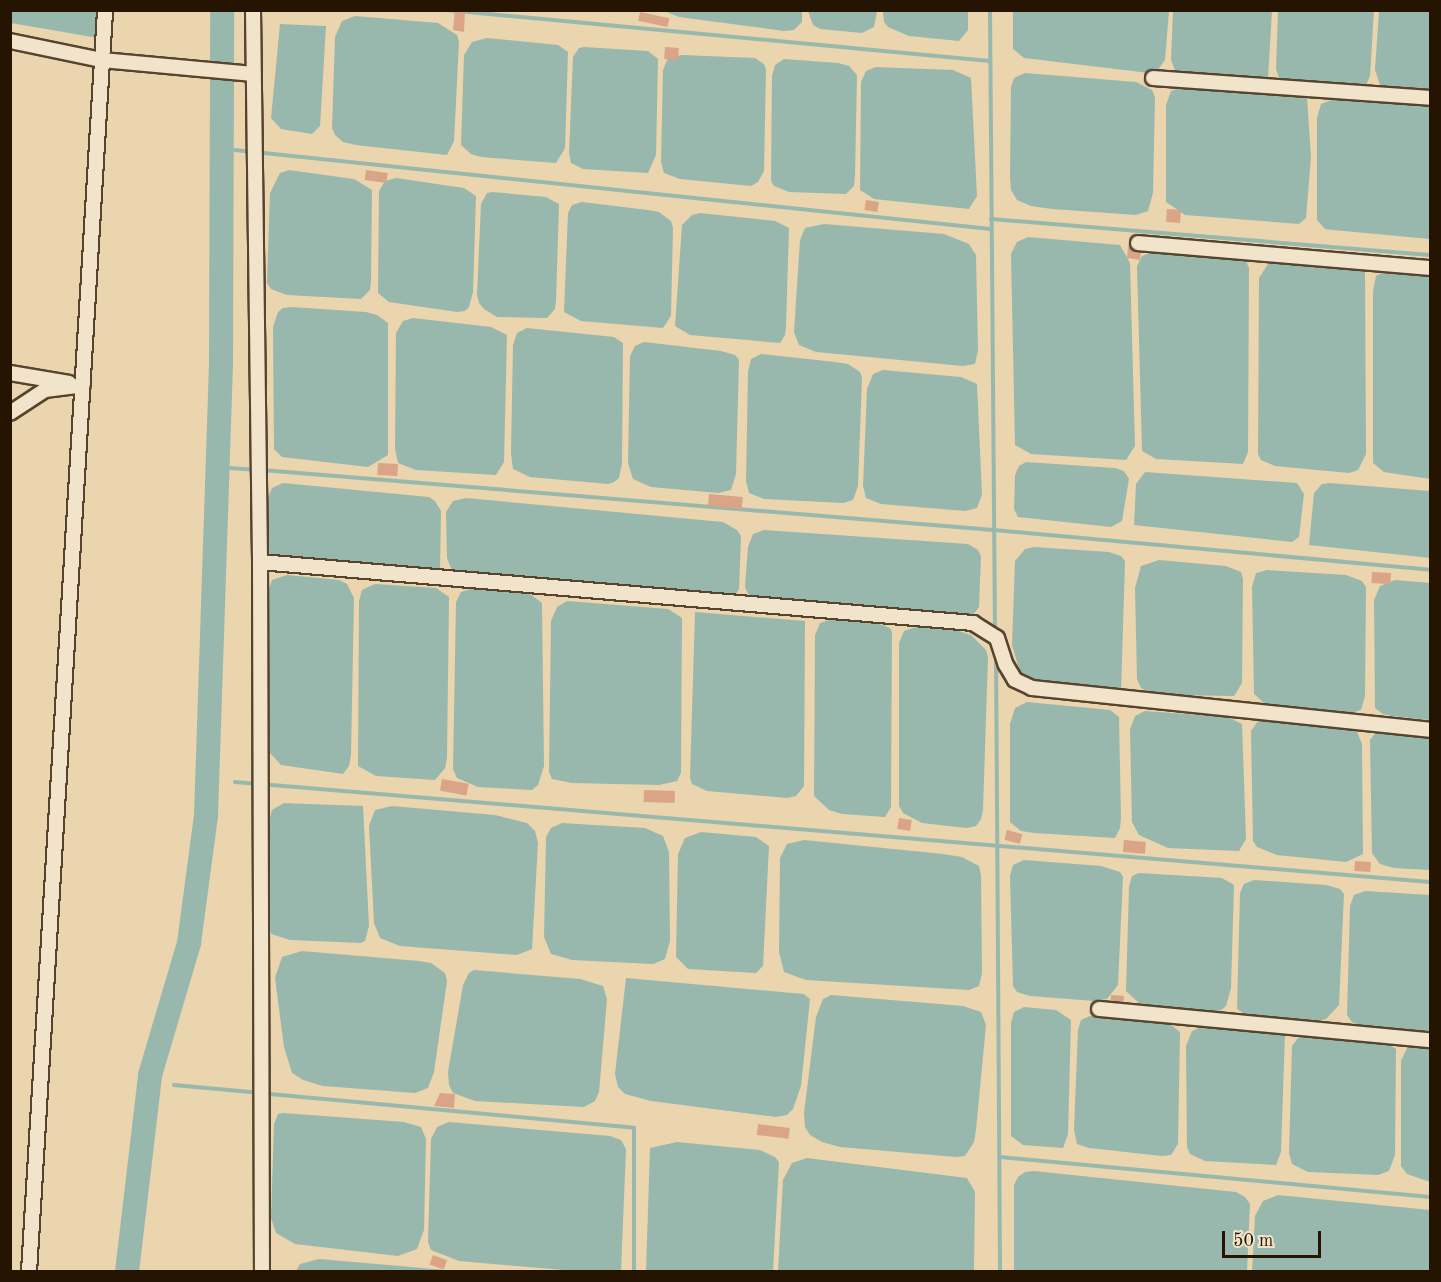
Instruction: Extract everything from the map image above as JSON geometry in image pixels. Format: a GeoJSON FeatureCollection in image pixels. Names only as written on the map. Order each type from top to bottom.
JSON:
{"type":"FeatureCollection","features":[{"type":"Feature","properties":{"kind":"street"},"geometry":{"type":"LineString","coordinates":[[29,1272],[105,10]]}},
{"type":"Feature","properties":{"kind":"street"},"geometry":{"type":"LineString","coordinates":[[253,10],[249,74],[260,562],[262,1272]]}},
{"type":"Feature","properties":{"kind":"street"},"geometry":{"type":"LineString","coordinates":[[10,41],[102,60],[207,72],[249,74]]}},
{"type":"Feature","properties":{"kind":"street"},"geometry":{"type":"LineString","coordinates":[[1153,78],[1431,98]]}},
{"type":"Feature","properties":{"kind":"street"},"geometry":{"type":"LineString","coordinates":[[1138,243],[1431,268]]}},
{"type":"Feature","properties":{"kind":"street"},"geometry":{"type":"LineString","coordinates":[[10,373],[83,385]]}},
{"type":"Feature","properties":{"kind":"street"},"geometry":{"type":"LineString","coordinates":[[10,413],[45,390],[83,385]]}},
{"type":"Feature","properties":{"kind":"street"},"geometry":{"type":"LineString","coordinates":[[260,562],[973,623],[997,638],[1006,665],[1016,680],[1032,688],[1431,730]]}},
{"type":"Feature","properties":{"kind":"street"},"geometry":{"type":"LineString","coordinates":[[1100,1010],[1431,1040]]}},
{"type":"Feature","properties":{"kind":"water"},"geometry":{"type":"Polygon","coordinates":[[[10,11],[100,11],[98,38],[11,23],[10,11]]]}},
{"type":"Feature","properties":{"kind":"water"},"geometry":{"type":"Polygon","coordinates":[[[664,11],[802,11],[802,22],[794,30],[784,31],[679,17],[664,11]]]}},
{"type":"Feature","properties":{"kind":"water"},"geometry":{"type":"Polygon","coordinates":[[[808,11],[877,11],[874,27],[862,33],[820,29],[813,25],[808,11]]]}},
{"type":"Feature","properties":{"kind":"water"},"geometry":{"type":"Polygon","coordinates":[[[883,11],[968,11],[968,30],[959,41],[909,36],[888,27],[884,22],[883,11]]]}},
{"type":"Feature","properties":{"kind":"water"},"geometry":{"type":"Polygon","coordinates":[[[1013,11],[1169,11],[1165,60],[1157,71],[1149,73],[1024,58],[1013,49],[1013,11]]]}},
{"type":"Feature","properties":{"kind":"water"},"geometry":{"type":"Polygon","coordinates":[[[1173,11],[1272,11],[1268,78],[1265,81],[1191,75],[1175,70],[1171,60],[1173,11]]]}},
{"type":"Feature","properties":{"kind":"water"},"geometry":{"type":"Polygon","coordinates":[[[1278,11],[1374,11],[1370,76],[1366,85],[1363,88],[1279,78],[1276,69],[1278,11]]]}},
{"type":"Feature","properties":{"kind":"water"},"geometry":{"type":"Polygon","coordinates":[[[1379,11],[1430,11],[1430,94],[1389,90],[1380,85],[1375,70],[1379,11]]]}},
{"type":"Feature","properties":{"kind":"water"},"geometry":{"type":"Polygon","coordinates":[[[355,16],[438,23],[457,35],[459,42],[454,141],[447,155],[356,145],[343,142],[335,135],[332,128],[335,37],[342,21],[355,16]]]}},
{"type":"Feature","properties":{"kind":"water"},"geometry":{"type":"Polygon","coordinates":[[[280,24],[326,26],[320,126],[312,134],[281,129],[271,118],[280,24]]]}},
{"type":"Feature","properties":{"kind":"water"},"geometry":{"type":"Polygon","coordinates":[[[487,38],[558,45],[568,52],[565,148],[556,163],[481,157],[471,154],[461,145],[464,55],[472,42],[487,38]]]}},
{"type":"Feature","properties":{"kind":"water"},"geometry":{"type":"Polygon","coordinates":[[[579,48],[648,51],[658,59],[656,155],[648,173],[583,169],[571,163],[569,153],[573,57],[579,48]]]}},
{"type":"Feature","properties":{"kind":"water"},"geometry":{"type":"Polygon","coordinates":[[[682,55],[755,58],[764,64],[766,69],[764,171],[758,182],[751,186],[680,179],[664,173],[661,162],[663,70],[668,58],[682,55]]]}},
{"type":"Feature","properties":{"kind":"water"},"geometry":{"type":"Polygon","coordinates":[[[784,59],[838,63],[849,66],[857,75],[855,176],[854,186],[846,194],[789,192],[774,186],[771,181],[772,76],[775,65],[784,59]]]}},
{"type":"Feature","properties":{"kind":"water"},"geometry":{"type":"Polygon","coordinates":[[[876,67],[953,70],[971,78],[977,196],[969,209],[874,199],[860,190],[861,82],[866,71],[876,67]]]}},
{"type":"Feature","properties":{"kind":"water"},"geometry":{"type":"Polygon","coordinates":[[[1025,73],[1136,82],[1152,90],[1155,97],[1153,193],[1148,211],[1136,215],[1052,209],[1031,206],[1017,200],[1011,190],[1010,177],[1011,87],[1014,78],[1025,73]]]}},
{"type":"Feature","properties":{"kind":"water"},"geometry":{"type":"Polygon","coordinates":[[[1185,86],[1307,98],[1311,157],[1306,218],[1299,224],[1185,215],[1166,202],[1166,105],[1171,91],[1185,86]]]}},
{"type":"Feature","properties":{"kind":"water"},"geometry":{"type":"Polygon","coordinates":[[[1334,99],[1430,106],[1430,239],[1325,229],[1317,220],[1317,118],[1321,104],[1334,99]]]}},
{"type":"Feature","properties":{"kind":"water"},"geometry":{"type":"Polygon","coordinates":[[[289,170],[354,179],[372,190],[371,282],[370,290],[361,299],[287,295],[271,289],[267,283],[270,193],[280,173],[289,170]]]}},
{"type":"Feature","properties":{"kind":"water"},"geometry":{"type":"Polygon","coordinates":[[[396,178],[464,188],[476,196],[473,292],[469,307],[465,311],[457,312],[389,302],[378,293],[379,191],[385,181],[396,178]]]}},
{"type":"Feature","properties":{"kind":"water"},"geometry":{"type":"Polygon","coordinates":[[[487,193],[546,197],[559,204],[556,301],[555,309],[547,318],[497,317],[479,303],[477,295],[481,204],[487,193]]]}},
{"type":"Feature","properties":{"kind":"water"},"geometry":{"type":"Polygon","coordinates":[[[582,202],[659,212],[671,221],[673,228],[671,316],[663,328],[581,321],[564,312],[568,213],[572,205],[582,202]]]}},
{"type":"Feature","properties":{"kind":"water"},"geometry":{"type":"Polygon","coordinates":[[[700,213],[775,221],[789,228],[786,327],[785,335],[780,343],[690,335],[675,326],[682,225],[692,215],[700,213]]]}},
{"type":"Feature","properties":{"kind":"water"},"geometry":{"type":"Polygon","coordinates":[[[824,224],[944,234],[969,244],[976,255],[978,350],[975,364],[963,366],[816,352],[799,345],[794,332],[800,240],[805,228],[824,224]]]}},
{"type":"Feature","properties":{"kind":"water"},"geometry":{"type":"Polygon","coordinates":[[[1028,237],[1120,245],[1130,263],[1135,446],[1126,460],[1031,454],[1015,445],[1011,254],[1017,242],[1028,237]]]}},
{"type":"Feature","properties":{"kind":"water"},"geometry":{"type":"Polygon","coordinates":[[[1153,252],[1245,259],[1249,268],[1248,452],[1243,464],[1156,459],[1142,451],[1137,266],[1142,256],[1153,252]]]}},
{"type":"Feature","properties":{"kind":"water"},"geometry":{"type":"Polygon","coordinates":[[[1270,261],[1361,268],[1365,273],[1366,454],[1358,470],[1349,473],[1275,466],[1261,460],[1258,454],[1259,278],[1270,261]]]}},
{"type":"Feature","properties":{"kind":"water"},"geometry":{"type":"Polygon","coordinates":[[[1389,269],[1430,272],[1430,479],[1384,472],[1373,463],[1373,291],[1376,276],[1389,269]]]}},
{"type":"Feature","properties":{"kind":"water"},"geometry":{"type":"Polygon","coordinates":[[[283,308],[366,312],[377,315],[388,323],[388,455],[368,467],[282,457],[274,449],[273,327],[278,312],[283,308]]]}},
{"type":"Feature","properties":{"kind":"water"},"geometry":{"type":"Polygon","coordinates":[[[413,318],[491,327],[507,335],[504,462],[496,475],[416,470],[398,463],[395,449],[396,333],[403,321],[413,318]]]}},
{"type":"Feature","properties":{"kind":"water"},"geometry":{"type":"Polygon","coordinates":[[[527,328],[614,337],[623,343],[622,463],[619,478],[614,482],[608,484],[530,477],[513,469],[511,454],[513,345],[517,333],[527,328]]]}},
{"type":"Feature","properties":{"kind":"water"},"geometry":{"type":"Polygon","coordinates":[[[644,342],[721,351],[735,355],[739,360],[736,474],[731,490],[718,493],[651,487],[633,479],[628,463],[630,356],[635,346],[644,342]]]}},
{"type":"Feature","properties":{"kind":"water"},"geometry":{"type":"Polygon","coordinates":[[[761,354],[848,364],[860,372],[862,378],[858,486],[853,500],[843,503],[764,499],[749,493],[746,481],[748,372],[751,359],[761,354]]]}},
{"type":"Feature","properties":{"kind":"water"},"geometry":{"type":"Polygon","coordinates":[[[883,370],[961,377],[977,384],[982,495],[977,508],[965,511],[881,504],[866,498],[863,486],[867,389],[873,374],[883,370]]]}},
{"type":"Feature","properties":{"kind":"water"},"geometry":{"type":"Polygon","coordinates":[[[1026,462],[1115,468],[1124,471],[1129,479],[1122,521],[1111,527],[1018,517],[1014,509],[1015,475],[1019,466],[1026,462]]]}},
{"type":"Feature","properties":{"kind":"water"},"geometry":{"type":"Polygon","coordinates":[[[1145,472],[1297,483],[1304,494],[1299,537],[1292,542],[1134,525],[1136,484],[1145,472]]]}},
{"type":"Feature","properties":{"kind":"water"},"geometry":{"type":"Polygon","coordinates":[[[283,483],[429,497],[435,501],[441,511],[440,571],[438,573],[271,558],[267,547],[267,501],[272,488],[283,483]]]}},
{"type":"Feature","properties":{"kind":"water"},"geometry":{"type":"Polygon","coordinates":[[[1322,484],[1430,491],[1430,558],[1309,545],[1314,493],[1322,484]]]}},
{"type":"Feature","properties":{"kind":"water"},"geometry":{"type":"Polygon","coordinates":[[[466,498],[723,522],[737,530],[741,536],[739,589],[734,598],[457,574],[452,571],[447,558],[446,512],[453,501],[466,498]]]}},
{"type":"Feature","properties":{"kind":"water"},"geometry":{"type":"Polygon","coordinates":[[[764,530],[968,544],[978,550],[981,556],[979,607],[972,616],[750,598],[745,587],[748,547],[753,534],[764,530]]]}},
{"type":"Feature","properties":{"kind":"water"},"geometry":{"type":"Polygon","coordinates":[[[1034,547],[1109,552],[1121,556],[1125,561],[1121,693],[1030,681],[1020,672],[1012,645],[1015,561],[1025,549],[1034,547]]]}},
{"type":"Feature","properties":{"kind":"water"},"geometry":{"type":"Polygon","coordinates":[[[1159,560],[1226,566],[1241,572],[1243,579],[1242,683],[1234,696],[1169,695],[1151,693],[1141,688],[1137,679],[1135,588],[1141,566],[1159,560]]]}},
{"type":"Feature","properties":{"kind":"water"},"geometry":{"type":"Polygon","coordinates":[[[1267,570],[1346,575],[1362,581],[1366,587],[1365,696],[1361,710],[1348,714],[1264,703],[1254,694],[1252,587],[1256,573],[1267,570]]]}},
{"type":"Feature","properties":{"kind":"water"},"geometry":{"type":"Polygon","coordinates":[[[287,575],[339,580],[347,584],[354,598],[351,755],[349,766],[343,774],[281,765],[270,753],[266,597],[272,580],[287,575]]]}},
{"type":"Feature","properties":{"kind":"water"},"geometry":{"type":"Polygon","coordinates":[[[1395,580],[1430,583],[1430,720],[1392,716],[1383,714],[1375,708],[1374,600],[1380,586],[1395,580]]]}},
{"type":"Feature","properties":{"kind":"water"},"geometry":{"type":"Polygon","coordinates":[[[375,584],[436,588],[449,597],[447,758],[445,768],[435,780],[376,776],[358,766],[359,601],[362,590],[375,584]]]}},
{"type":"Feature","properties":{"kind":"water"},"geometry":{"type":"Polygon","coordinates":[[[471,589],[530,594],[542,603],[544,766],[538,785],[532,790],[478,787],[457,778],[453,769],[456,602],[461,592],[471,589]]]}},
{"type":"Feature","properties":{"kind":"water"},"geometry":{"type":"Polygon","coordinates":[[[567,601],[668,609],[682,618],[681,773],[677,781],[659,785],[572,783],[552,779],[549,772],[551,621],[557,607],[567,601]]]}},
{"type":"Feature","properties":{"kind":"water"},"geometry":{"type":"Polygon","coordinates":[[[695,612],[805,621],[804,786],[796,796],[787,798],[707,791],[692,784],[690,778],[695,612]]]}},
{"type":"Feature","properties":{"kind":"water"},"geometry":{"type":"Polygon","coordinates":[[[833,619],[877,623],[890,628],[892,632],[891,807],[885,817],[842,814],[829,810],[814,796],[815,635],[820,623],[833,619]]]}},
{"type":"Feature","properties":{"kind":"water"},"geometry":{"type":"Polygon","coordinates":[[[916,627],[959,631],[971,635],[986,650],[988,657],[983,810],[976,826],[967,828],[922,823],[903,813],[899,806],[899,643],[904,631],[916,627]]]}},
{"type":"Feature","properties":{"kind":"water"},"geometry":{"type":"Polygon","coordinates":[[[1027,702],[1110,710],[1119,717],[1121,818],[1120,828],[1115,838],[1034,833],[1021,831],[1010,822],[1010,724],[1015,708],[1027,702]]]}},
{"type":"Feature","properties":{"kind":"water"},"geometry":{"type":"Polygon","coordinates":[[[1145,711],[1228,717],[1242,724],[1246,839],[1239,851],[1168,848],[1139,835],[1132,822],[1130,729],[1135,716],[1145,711]]]}},
{"type":"Feature","properties":{"kind":"water"},"geometry":{"type":"Polygon","coordinates":[[[1270,719],[1351,728],[1357,732],[1362,744],[1363,854],[1346,862],[1277,855],[1257,847],[1253,841],[1251,731],[1258,721],[1270,719]]]}},
{"type":"Feature","properties":{"kind":"water"},"geometry":{"type":"Polygon","coordinates":[[[1377,731],[1430,733],[1430,870],[1394,868],[1380,864],[1372,853],[1370,740],[1377,731]]]}},
{"type":"Feature","properties":{"kind":"water"},"geometry":{"type":"Polygon","coordinates":[[[284,803],[363,806],[369,926],[365,941],[361,943],[290,940],[271,934],[267,919],[268,825],[272,810],[284,803]]]}},
{"type":"Feature","properties":{"kind":"water"},"geometry":{"type":"Polygon","coordinates":[[[392,806],[495,815],[527,823],[535,831],[538,843],[532,949],[517,955],[400,946],[380,938],[374,923],[369,826],[375,810],[392,806]]]}},
{"type":"Feature","properties":{"kind":"water"},"geometry":{"type":"Polygon","coordinates":[[[562,823],[645,828],[663,836],[669,852],[670,941],[665,959],[653,964],[572,960],[551,954],[544,937],[546,837],[551,828],[562,823]]]}},
{"type":"Feature","properties":{"kind":"water"},"geometry":{"type":"Polygon","coordinates":[[[701,832],[756,837],[769,846],[763,966],[756,973],[688,969],[676,957],[678,854],[685,838],[701,832]]]}},
{"type":"Feature","properties":{"kind":"water"},"geometry":{"type":"Polygon","coordinates":[[[804,840],[943,854],[962,857],[979,866],[982,973],[979,986],[969,990],[806,980],[784,972],[779,952],[780,858],[787,844],[804,840]]]}},
{"type":"Feature","properties":{"kind":"water"},"geometry":{"type":"Polygon","coordinates":[[[1024,860],[1101,866],[1120,872],[1123,877],[1118,985],[1107,999],[1094,1001],[1030,996],[1017,992],[1013,986],[1010,876],[1013,865],[1024,860]]]}},
{"type":"Feature","properties":{"kind":"water"},"geometry":{"type":"Polygon","coordinates":[[[1139,873],[1222,878],[1234,885],[1231,988],[1226,1006],[1221,1010],[1214,1012],[1152,1006],[1139,1003],[1126,991],[1129,887],[1132,876],[1139,873]]]}},
{"type":"Feature","properties":{"kind":"water"},"geometry":{"type":"Polygon","coordinates":[[[1254,880],[1326,885],[1340,889],[1344,894],[1339,1005],[1326,1019],[1317,1022],[1265,1020],[1249,1017],[1237,1009],[1240,893],[1244,884],[1254,880]]]}},
{"type":"Feature","properties":{"kind":"water"},"geometry":{"type":"Polygon","coordinates":[[[1365,891],[1430,895],[1430,1033],[1361,1026],[1352,1022],[1347,1015],[1350,906],[1354,895],[1365,891]]]}},
{"type":"Feature","properties":{"kind":"water"},"geometry":{"type":"Polygon","coordinates":[[[302,951],[419,961],[431,963],[445,973],[447,981],[434,1072],[428,1088],[415,1093],[323,1086],[303,1080],[292,1073],[284,1047],[275,978],[282,957],[302,951]]]}},
{"type":"Feature","properties":{"kind":"water"},"geometry":{"type":"Polygon","coordinates":[[[474,970],[580,979],[603,986],[607,999],[599,1092],[595,1101],[584,1107],[475,1101],[453,1093],[449,1085],[448,1072],[463,985],[469,973],[474,970]]]}},
{"type":"Feature","properties":{"kind":"water"},"geometry":{"type":"Polygon","coordinates":[[[626,978],[804,994],[810,999],[801,1086],[793,1109],[787,1115],[776,1117],[651,1101],[625,1094],[618,1087],[615,1074],[626,978]]]}},
{"type":"Feature","properties":{"kind":"water"},"geometry":{"type":"Polygon","coordinates":[[[831,995],[963,1006],[981,1012],[986,1025],[976,1130],[974,1142],[965,1156],[840,1147],[822,1142],[810,1135],[805,1127],[804,1113],[816,1017],[823,999],[831,995]]]}},
{"type":"Feature","properties":{"kind":"water"},"geometry":{"type":"Polygon","coordinates":[[[1024,1007],[1056,1010],[1071,1020],[1068,1134],[1063,1148],[1023,1145],[1011,1136],[1011,1023],[1014,1012],[1024,1007]]]}},
{"type":"Feature","properties":{"kind":"water"},"geometry":{"type":"Polygon","coordinates":[[[1090,1016],[1160,1022],[1170,1024],[1180,1032],[1178,1144],[1171,1155],[1089,1148],[1077,1144],[1074,1130],[1078,1030],[1081,1020],[1090,1016]]]}},
{"type":"Feature","properties":{"kind":"water"},"geometry":{"type":"Polygon","coordinates":[[[1204,1026],[1285,1033],[1281,1152],[1276,1165],[1205,1161],[1190,1154],[1187,1147],[1186,1046],[1192,1031],[1204,1026]]]}},
{"type":"Feature","properties":{"kind":"water"},"geometry":{"type":"Polygon","coordinates":[[[1301,1034],[1385,1042],[1396,1049],[1395,1155],[1389,1171],[1378,1175],[1308,1172],[1292,1164],[1289,1153],[1292,1046],[1301,1034]]]}},
{"type":"Feature","properties":{"kind":"water"},"geometry":{"type":"Polygon","coordinates":[[[1409,1044],[1430,1045],[1430,1182],[1407,1174],[1401,1166],[1401,1061],[1409,1044]]]}},
{"type":"Feature","properties":{"kind":"water"},"geometry":{"type":"Polygon","coordinates":[[[278,1114],[404,1122],[421,1127],[426,1139],[424,1230],[417,1249],[398,1256],[295,1244],[276,1233],[271,1218],[274,1124],[278,1114]]]}},
{"type":"Feature","properties":{"kind":"water"},"geometry":{"type":"Polygon","coordinates":[[[449,1122],[610,1136],[621,1140],[626,1149],[621,1271],[575,1271],[459,1261],[431,1250],[428,1242],[431,1139],[437,1127],[449,1122]]]}},
{"type":"Feature","properties":{"kind":"water"},"geometry":{"type":"Polygon","coordinates":[[[677,1142],[760,1150],[775,1157],[779,1162],[773,1271],[646,1271],[650,1148],[677,1142]]]}},
{"type":"Feature","properties":{"kind":"water"},"geometry":{"type":"Polygon","coordinates":[[[807,1158],[967,1178],[975,1192],[974,1271],[778,1271],[783,1180],[792,1163],[807,1158]]]}},
{"type":"Feature","properties":{"kind":"water"},"geometry":{"type":"Polygon","coordinates":[[[1034,1171],[1236,1192],[1245,1197],[1250,1204],[1247,1271],[1014,1271],[1014,1185],[1018,1177],[1025,1172],[1034,1171]]]}},
{"type":"Feature","properties":{"kind":"water"},"geometry":{"type":"Polygon","coordinates":[[[1278,1195],[1430,1210],[1430,1271],[1252,1271],[1255,1216],[1263,1201],[1278,1195]]]}},
{"type":"Feature","properties":{"kind":"water"},"geometry":{"type":"Polygon","coordinates":[[[319,1259],[457,1271],[296,1271],[300,1264],[319,1259]]]}},
{"type":"Feature","properties":{"kind":"building"},"geometry":{"type":"Polygon","coordinates":[[[455,10],[465,10],[464,32],[453,30],[455,10]]]}},
{"type":"Feature","properties":{"kind":"building"},"geometry":{"type":"Polygon","coordinates":[[[640,12],[669,18],[667,27],[638,21],[640,12]]]}},
{"type":"Feature","properties":{"kind":"building"},"geometry":{"type":"Polygon","coordinates":[[[665,47],[679,48],[678,60],[664,59],[665,47]]]}},
{"type":"Feature","properties":{"kind":"building"},"geometry":{"type":"Polygon","coordinates":[[[366,170],[388,173],[386,183],[365,180],[366,170]]]}},
{"type":"Feature","properties":{"kind":"building"},"geometry":{"type":"Polygon","coordinates":[[[866,200],[879,202],[877,212],[864,210],[866,200]]]}},
{"type":"Feature","properties":{"kind":"building"},"geometry":{"type":"Polygon","coordinates":[[[1167,209],[1181,210],[1180,223],[1166,222],[1167,209]]]}},
{"type":"Feature","properties":{"kind":"building"},"geometry":{"type":"Polygon","coordinates":[[[1128,247],[1141,252],[1140,260],[1127,258],[1128,247]]]}},
{"type":"Feature","properties":{"kind":"building"},"geometry":{"type":"Polygon","coordinates":[[[378,463],[398,464],[397,476],[377,475],[378,463]]]}},
{"type":"Feature","properties":{"kind":"building"},"geometry":{"type":"Polygon","coordinates":[[[709,494],[743,497],[742,509],[708,506],[709,494]]]}},
{"type":"Feature","properties":{"kind":"building"},"geometry":{"type":"Polygon","coordinates":[[[1372,572],[1391,573],[1390,584],[1371,583],[1372,572]]]}},
{"type":"Feature","properties":{"kind":"building"},"geometry":{"type":"Polygon","coordinates":[[[442,779],[469,784],[467,796],[440,791],[442,779]]]}},
{"type":"Feature","properties":{"kind":"building"},"geometry":{"type":"Polygon","coordinates":[[[644,790],[675,791],[675,803],[644,802],[644,790]]]}},
{"type":"Feature","properties":{"kind":"building"},"geometry":{"type":"Polygon","coordinates":[[[899,818],[912,820],[910,831],[897,829],[899,818]]]}},
{"type":"Feature","properties":{"kind":"building"},"geometry":{"type":"Polygon","coordinates":[[[1007,830],[1022,834],[1020,844],[1004,840],[1007,830]]]}},
{"type":"Feature","properties":{"kind":"building"},"geometry":{"type":"Polygon","coordinates":[[[1124,840],[1146,842],[1145,854],[1123,852],[1124,840]]]}},
{"type":"Feature","properties":{"kind":"building"},"geometry":{"type":"Polygon","coordinates":[[[1355,861],[1371,862],[1370,872],[1354,871],[1355,861]]]}},
{"type":"Feature","properties":{"kind":"building"},"geometry":{"type":"Polygon","coordinates":[[[1111,995],[1124,996],[1124,1002],[1111,1001],[1111,995]]]}},
{"type":"Feature","properties":{"kind":"building"},"geometry":{"type":"Polygon","coordinates":[[[440,1093],[455,1094],[454,1108],[434,1106],[440,1093]]]}},
{"type":"Feature","properties":{"kind":"building"},"geometry":{"type":"Polygon","coordinates":[[[758,1124],[790,1128],[788,1139],[757,1135],[758,1124]]]}},
{"type":"Feature","properties":{"kind":"building"},"geometry":{"type":"Polygon","coordinates":[[[433,1255],[447,1260],[444,1270],[430,1264],[433,1255]]]}},
{"type":"Feature","properties":{"kind":"waterway"},"geometry":{"type":"LineString","coordinates":[[127,1272],[150,1075],[189,943],[206,816],[221,359],[222,10]]}},
{"type":"Feature","properties":{"kind":"waterway"},"geometry":{"type":"LineString","coordinates":[[447,10],[990,61]]}},
{"type":"Feature","properties":{"kind":"waterway"},"geometry":{"type":"LineString","coordinates":[[990,10],[995,634]]}},
{"type":"Feature","properties":{"kind":"waterway"},"geometry":{"type":"LineString","coordinates":[[235,150],[991,229]]}},
{"type":"Feature","properties":{"kind":"waterway"},"geometry":{"type":"LineString","coordinates":[[991,219],[1430,255]]}},
{"type":"Feature","properties":{"kind":"waterway"},"geometry":{"type":"LineString","coordinates":[[229,468],[255,470]]}},
{"type":"Feature","properties":{"kind":"waterway"},"geometry":{"type":"LineString","coordinates":[[262,470],[994,530],[1430,570]]}},
{"type":"Feature","properties":{"kind":"waterway"},"geometry":{"type":"LineString","coordinates":[[996,650],[1000,1272]]}},
{"type":"Feature","properties":{"kind":"waterway"},"geometry":{"type":"LineString","coordinates":[[235,782],[1430,882]]}},
{"type":"Feature","properties":{"kind":"waterway"},"geometry":{"type":"LineString","coordinates":[[174,1085],[634,1128],[634,1272]]}},
{"type":"Feature","properties":{"kind":"waterway"},"geometry":{"type":"LineString","coordinates":[[1000,1157],[1430,1197]]}}]}
